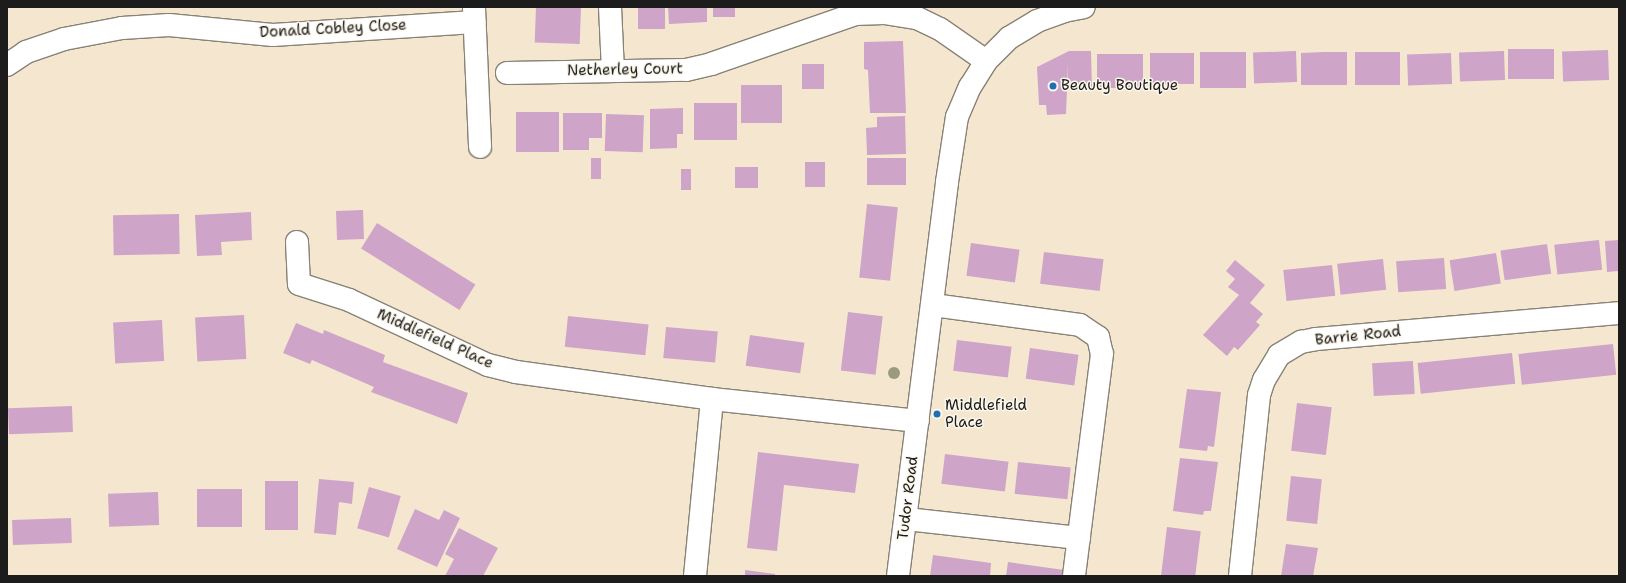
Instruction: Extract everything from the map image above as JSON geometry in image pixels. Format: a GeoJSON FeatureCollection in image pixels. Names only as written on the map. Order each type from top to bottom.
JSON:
{"type":"FeatureCollection","features":[{"type":"Feature","properties":{"kind":"street"},"geometry":{"type":"LineString","coordinates":[[610,7],[613,70]]}},
{"type":"Feature","properties":{"kind":"street","name":"Tudor Road"},"geometry":{"type":"LineString","coordinates":[[898,576],[949,162],[957,117],[970,87],[986,61],[1009,38],[1037,21],[1064,11],[1084,7]]}},
{"type":"Feature","properties":{"kind":"street","name":"Netherley Court"},"geometry":{"type":"LineString","coordinates":[[507,73],[613,70],[686,70],[710,64],[854,10],[917,18],[940,29],[986,61]]}},
{"type":"Feature","properties":{"kind":"street"},"geometry":{"type":"LineString","coordinates":[[475,14],[480,147]]}},
{"type":"Feature","properties":{"kind":"street","name":"Donald Cobley Close"},"geometry":{"type":"LineString","coordinates":[[7,66],[26,52],[64,39],[122,28],[169,25],[273,35],[475,14]]}},
{"type":"Feature","properties":{"kind":"street","name":"Middlefield Place"},"geometry":{"type":"LineString","coordinates":[[297,242],[299,284],[349,300],[488,365],[516,372],[712,399],[918,421]]}},
{"type":"Feature","properties":{"kind":"street"},"geometry":{"type":"LineString","coordinates":[[932,305],[1080,325],[1098,337],[1102,354],[1074,576]]}},
{"type":"Feature","properties":{"kind":"street","name":"Barrie Road"},"geometry":{"type":"LineString","coordinates":[[1240,576],[1259,395],[1264,380],[1280,355],[1301,342],[1316,339],[1619,313]]}},
{"type":"Feature","properties":{"kind":"street"},"geometry":{"type":"LineString","coordinates":[[695,576],[712,399]]}},
{"type":"Feature","properties":{"kind":"street"},"geometry":{"type":"LineString","coordinates":[[906,519],[1079,538]]}},
{"type":"Feature","properties":{"kind":"building"},"geometry":{"type":"Polygon","coordinates":[[[536,7],[581,7],[580,44],[535,42],[536,7]]]}},
{"type":"Feature","properties":{"kind":"building"},"geometry":{"type":"Polygon","coordinates":[[[638,7],[665,7],[665,29],[638,29],[638,7]]]}},
{"type":"Feature","properties":{"kind":"building"},"geometry":{"type":"Polygon","coordinates":[[[668,7],[707,7],[707,22],[669,24],[668,7]]]}},
{"type":"Feature","properties":{"kind":"building"},"geometry":{"type":"Polygon","coordinates":[[[713,7],[735,7],[735,17],[713,17],[713,7]]]}},
{"type":"Feature","properties":{"kind":"building"},"geometry":{"type":"Polygon","coordinates":[[[903,41],[906,113],[870,113],[868,70],[864,69],[864,42],[903,41]]]}},
{"type":"Feature","properties":{"kind":"building"},"geometry":{"type":"Polygon","coordinates":[[[1508,49],[1554,49],[1554,79],[1508,79],[1508,49]]]}},
{"type":"Feature","properties":{"kind":"building"},"geometry":{"type":"Polygon","coordinates":[[[1608,50],[1609,80],[1563,82],[1562,52],[1608,50]]]}},
{"type":"Feature","properties":{"kind":"building","name":"Beauty Boutique"},"geometry":{"type":"Polygon","coordinates":[[[1069,51],[1091,51],[1092,89],[1068,89],[1068,64],[1066,114],[1047,115],[1046,105],[1039,105],[1037,67],[1069,51]]]}},
{"type":"Feature","properties":{"kind":"building"},"geometry":{"type":"Polygon","coordinates":[[[1296,51],[1297,82],[1254,83],[1253,53],[1296,51]]]}},
{"type":"Feature","properties":{"kind":"building"},"geometry":{"type":"Polygon","coordinates":[[[1504,51],[1505,80],[1460,82],[1459,53],[1504,51]]]}},
{"type":"Feature","properties":{"kind":"building"},"geometry":{"type":"Polygon","coordinates":[[[1200,52],[1246,52],[1246,88],[1200,88],[1200,52]]]}},
{"type":"Feature","properties":{"kind":"building"},"geometry":{"type":"Polygon","coordinates":[[[1347,52],[1347,85],[1301,85],[1301,53],[1347,52]]]}},
{"type":"Feature","properties":{"kind":"building"},"geometry":{"type":"Polygon","coordinates":[[[1355,52],[1400,52],[1400,85],[1355,85],[1355,52]]]}},
{"type":"Feature","properties":{"kind":"building"},"geometry":{"type":"Polygon","coordinates":[[[1150,53],[1194,53],[1194,84],[1150,84],[1150,53]]]}},
{"type":"Feature","properties":{"kind":"building"},"geometry":{"type":"Polygon","coordinates":[[[1451,53],[1452,84],[1408,86],[1407,55],[1451,53]]]}},
{"type":"Feature","properties":{"kind":"building"},"geometry":{"type":"Polygon","coordinates":[[[1097,54],[1143,54],[1143,88],[1097,88],[1097,54]]]}},
{"type":"Feature","properties":{"kind":"building"},"geometry":{"type":"Polygon","coordinates":[[[802,64],[824,64],[824,89],[802,89],[802,64]]]}},
{"type":"Feature","properties":{"kind":"building"},"geometry":{"type":"Polygon","coordinates":[[[741,85],[782,85],[782,123],[741,123],[741,85]]]}},
{"type":"Feature","properties":{"kind":"building"},"geometry":{"type":"Polygon","coordinates":[[[694,103],[737,103],[737,140],[694,140],[694,103]]]}},
{"type":"Feature","properties":{"kind":"building"},"geometry":{"type":"Polygon","coordinates":[[[683,108],[683,134],[677,134],[677,148],[650,149],[650,109],[683,108]]]}},
{"type":"Feature","properties":{"kind":"building"},"geometry":{"type":"Polygon","coordinates":[[[516,112],[559,112],[559,152],[516,152],[516,112]]]}},
{"type":"Feature","properties":{"kind":"building"},"geometry":{"type":"Polygon","coordinates":[[[563,113],[602,113],[602,138],[589,138],[589,150],[563,150],[563,113]]]}},
{"type":"Feature","properties":{"kind":"building"},"geometry":{"type":"Polygon","coordinates":[[[606,114],[644,115],[643,152],[605,151],[606,114]]]}},
{"type":"Feature","properties":{"kind":"building"},"geometry":{"type":"Polygon","coordinates":[[[905,116],[906,154],[867,155],[866,128],[877,127],[877,117],[905,116]]]}},
{"type":"Feature","properties":{"kind":"building"},"geometry":{"type":"Polygon","coordinates":[[[591,158],[601,158],[601,179],[591,179],[591,158]]]}},
{"type":"Feature","properties":{"kind":"building"},"geometry":{"type":"Polygon","coordinates":[[[867,158],[906,158],[906,185],[867,185],[867,158]]]}},
{"type":"Feature","properties":{"kind":"building"},"geometry":{"type":"Polygon","coordinates":[[[805,162],[825,162],[825,187],[805,187],[805,162]]]}},
{"type":"Feature","properties":{"kind":"building"},"geometry":{"type":"Polygon","coordinates":[[[735,167],[758,167],[758,188],[735,188],[735,167]]]}},
{"type":"Feature","properties":{"kind":"building"},"geometry":{"type":"Polygon","coordinates":[[[681,169],[691,169],[691,190],[681,190],[681,169]]]}},
{"type":"Feature","properties":{"kind":"building"},"geometry":{"type":"Polygon","coordinates":[[[867,204],[898,207],[890,281],[859,278],[867,204]]]}},
{"type":"Feature","properties":{"kind":"building"},"geometry":{"type":"Polygon","coordinates":[[[363,210],[364,239],[337,240],[336,211],[363,210]]]}},
{"type":"Feature","properties":{"kind":"building"},"geometry":{"type":"Polygon","coordinates":[[[251,212],[252,240],[221,242],[222,255],[197,256],[195,215],[251,212]]]}},
{"type":"Feature","properties":{"kind":"building"},"geometry":{"type":"Polygon","coordinates":[[[179,214],[180,254],[114,255],[113,215],[179,214]]]}},
{"type":"Feature","properties":{"kind":"building"},"geometry":{"type":"Polygon","coordinates":[[[377,223],[475,284],[459,310],[361,248],[377,223]]]}},
{"type":"Feature","properties":{"kind":"building"},"geometry":{"type":"Polygon","coordinates":[[[1599,240],[1602,270],[1557,275],[1554,245],[1599,240]]]}},
{"type":"Feature","properties":{"kind":"building"},"geometry":{"type":"Polygon","coordinates":[[[1619,240],[1619,271],[1607,272],[1605,241],[1619,240]]]}},
{"type":"Feature","properties":{"kind":"building"},"geometry":{"type":"Polygon","coordinates":[[[971,243],[1020,250],[1015,282],[966,276],[971,243]]]}},
{"type":"Feature","properties":{"kind":"building"},"geometry":{"type":"Polygon","coordinates":[[[1547,244],[1551,274],[1505,280],[1500,251],[1547,244]]]}},
{"type":"Feature","properties":{"kind":"building"},"geometry":{"type":"Polygon","coordinates":[[[1044,252],[1104,259],[1100,291],[1040,284],[1044,252]]]}},
{"type":"Feature","properties":{"kind":"building"},"geometry":{"type":"Polygon","coordinates":[[[1496,253],[1501,284],[1454,291],[1450,260],[1496,253]]]}},
{"type":"Feature","properties":{"kind":"building"},"geometry":{"type":"Polygon","coordinates":[[[1444,258],[1446,289],[1398,292],[1396,261],[1444,258]]]}},
{"type":"Feature","properties":{"kind":"building"},"geometry":{"type":"Polygon","coordinates":[[[1383,259],[1386,290],[1340,295],[1337,264],[1383,259]]]}},
{"type":"Feature","properties":{"kind":"building"},"geometry":{"type":"Polygon","coordinates":[[[1235,260],[1265,285],[1250,303],[1263,314],[1256,322],[1260,325],[1238,350],[1234,347],[1227,356],[1203,335],[1239,295],[1228,287],[1235,279],[1226,271],[1235,260]]]}},
{"type":"Feature","properties":{"kind":"building"},"geometry":{"type":"Polygon","coordinates":[[[1332,265],[1335,296],[1287,301],[1283,270],[1332,265]]]}},
{"type":"Feature","properties":{"kind":"building"},"geometry":{"type":"Polygon","coordinates":[[[848,312],[883,316],[876,375],[841,371],[848,312]]]}},
{"type":"Feature","properties":{"kind":"building"},"geometry":{"type":"Polygon","coordinates":[[[244,315],[246,359],[197,362],[195,318],[244,315]]]}},
{"type":"Feature","properties":{"kind":"building"},"geometry":{"type":"Polygon","coordinates":[[[568,316],[649,324],[645,355],[565,347],[568,316]]]}},
{"type":"Feature","properties":{"kind":"building"},"geometry":{"type":"Polygon","coordinates":[[[162,320],[164,361],[115,364],[113,323],[162,320]]]}},
{"type":"Feature","properties":{"kind":"building"},"geometry":{"type":"Polygon","coordinates":[[[296,323],[323,334],[324,330],[385,355],[383,362],[468,393],[457,424],[371,392],[374,387],[312,360],[310,364],[283,353],[296,323]]]}},
{"type":"Feature","properties":{"kind":"building"},"geometry":{"type":"Polygon","coordinates":[[[666,327],[718,332],[715,362],[663,358],[666,327]]]}},
{"type":"Feature","properties":{"kind":"building"},"geometry":{"type":"Polygon","coordinates":[[[750,335],[804,343],[800,373],[746,366],[750,335]]]}},
{"type":"Feature","properties":{"kind":"building"},"geometry":{"type":"Polygon","coordinates":[[[957,340],[1012,347],[1008,377],[953,371],[957,340]]]}},
{"type":"Feature","properties":{"kind":"building"},"geometry":{"type":"Polygon","coordinates":[[[1613,344],[1616,375],[1522,385],[1519,354],[1613,344]]]}},
{"type":"Feature","properties":{"kind":"building"},"geometry":{"type":"Polygon","coordinates":[[[1030,348],[1079,355],[1074,386],[1026,379],[1030,348]]]}},
{"type":"Feature","properties":{"kind":"building"},"geometry":{"type":"Polygon","coordinates":[[[1512,353],[1515,384],[1421,394],[1418,363],[1512,353]]]}},
{"type":"Feature","properties":{"kind":"building"},"geometry":{"type":"Polygon","coordinates":[[[1413,361],[1415,394],[1374,396],[1372,363],[1413,361]]]}},
{"type":"Feature","properties":{"kind":"building"},"geometry":{"type":"Polygon","coordinates":[[[1187,389],[1221,392],[1214,447],[1208,446],[1207,451],[1179,448],[1187,389]]]}},
{"type":"Feature","properties":{"kind":"building"},"geometry":{"type":"Polygon","coordinates":[[[1297,403],[1332,407],[1326,455],[1291,451],[1297,403]]]}},
{"type":"Feature","properties":{"kind":"building"},"geometry":{"type":"Polygon","coordinates":[[[72,406],[73,432],[9,434],[8,408],[72,406]]]}},
{"type":"Feature","properties":{"kind":"building"},"geometry":{"type":"Polygon","coordinates":[[[758,452],[859,464],[855,493],[784,485],[777,551],[747,548],[758,452]]]}},
{"type":"Feature","properties":{"kind":"building"},"geometry":{"type":"Polygon","coordinates":[[[945,454],[1009,462],[1005,492],[941,484],[945,454]]]}},
{"type":"Feature","properties":{"kind":"building"},"geometry":{"type":"Polygon","coordinates":[[[1180,458],[1218,462],[1211,511],[1204,511],[1203,515],[1173,511],[1180,458]]]}},
{"type":"Feature","properties":{"kind":"building"},"geometry":{"type":"Polygon","coordinates":[[[1018,462],[1071,468],[1067,499],[1015,494],[1018,462]]]}},
{"type":"Feature","properties":{"kind":"building"},"geometry":{"type":"Polygon","coordinates":[[[1291,476],[1322,479],[1317,524],[1286,521],[1291,476]]]}},
{"type":"Feature","properties":{"kind":"building"},"geometry":{"type":"Polygon","coordinates":[[[319,479],[354,482],[352,504],[339,502],[336,535],[314,533],[319,479]]]}},
{"type":"Feature","properties":{"kind":"building"},"geometry":{"type":"Polygon","coordinates":[[[265,481],[298,481],[298,530],[265,530],[265,481]]]}},
{"type":"Feature","properties":{"kind":"building"},"geometry":{"type":"Polygon","coordinates":[[[369,487],[401,496],[389,537],[357,528],[369,487]]]}},
{"type":"Feature","properties":{"kind":"building"},"geometry":{"type":"Polygon","coordinates":[[[197,489],[242,489],[242,527],[197,527],[197,489]]]}},
{"type":"Feature","properties":{"kind":"building"},"geometry":{"type":"Polygon","coordinates":[[[158,492],[159,525],[109,527],[108,494],[158,492]]]}},
{"type":"Feature","properties":{"kind":"building"},"geometry":{"type":"Polygon","coordinates":[[[415,509],[439,520],[444,510],[460,518],[437,567],[397,549],[415,509]]]}},
{"type":"Feature","properties":{"kind":"building"},"geometry":{"type":"Polygon","coordinates":[[[71,518],[72,543],[13,545],[12,520],[71,518]]]}},
{"type":"Feature","properties":{"kind":"building"},"geometry":{"type":"Polygon","coordinates":[[[1167,527],[1201,531],[1195,576],[1161,576],[1167,527]]]}},
{"type":"Feature","properties":{"kind":"building"},"geometry":{"type":"Polygon","coordinates":[[[459,528],[498,548],[483,576],[445,576],[454,559],[445,554],[459,528]]]}},
{"type":"Feature","properties":{"kind":"building"},"geometry":{"type":"Polygon","coordinates":[[[1286,544],[1318,548],[1313,576],[1281,576],[1286,544]]]}},
{"type":"Feature","properties":{"kind":"building"},"geometry":{"type":"Polygon","coordinates":[[[933,555],[991,563],[990,576],[930,576],[933,555]]]}},
{"type":"Feature","properties":{"kind":"building"},"geometry":{"type":"Polygon","coordinates":[[[1008,562],[1064,570],[1063,576],[1006,576],[1008,562]]]}},
{"type":"Feature","properties":{"kind":"building"},"geometry":{"type":"Polygon","coordinates":[[[745,570],[775,574],[775,576],[745,576],[745,570]]]}},
{"type":"Feature","properties":{"kind":"place","name":"Beauty Boutique"},"geometry":{"type":"Point","coordinates":[1053,86]}},
{"type":"Feature","properties":{"kind":"place","name":"Middlefield Place"},"geometry":{"type":"Point","coordinates":[937,414]}}]}
